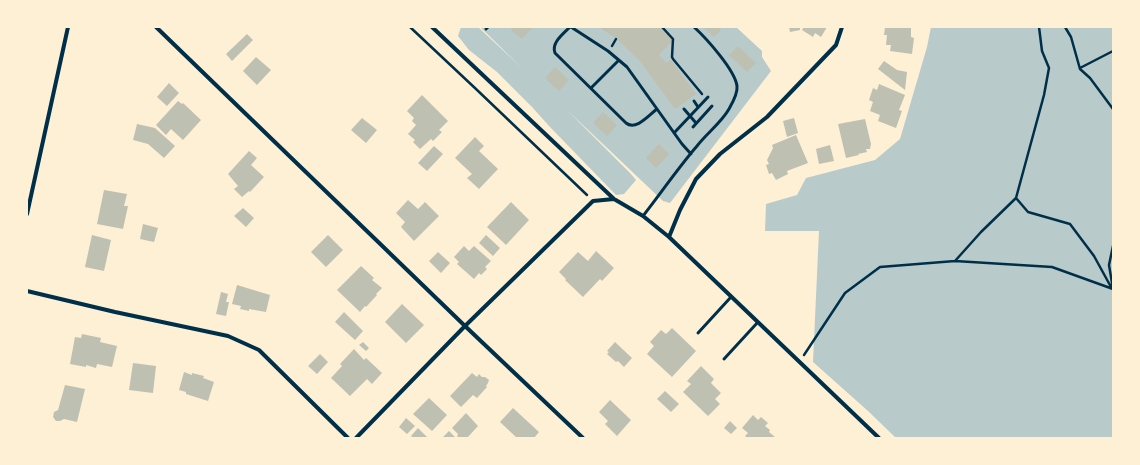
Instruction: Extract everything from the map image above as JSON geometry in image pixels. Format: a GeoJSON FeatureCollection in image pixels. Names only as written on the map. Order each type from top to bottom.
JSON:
{"type":"FeatureCollection","features":[{"type":"Feature","properties":{"kind":"street"},"geometry":{"type":"LineString","coordinates":[[27,214],[68,27]]}},
{"type":"Feature","properties":{"kind":"street"},"geometry":{"type":"LineString","coordinates":[[156,27],[583,438]]}},
{"type":"Feature","properties":{"kind":"street"},"geometry":{"type":"LineString","coordinates":[[432,27],[614,199],[643,216],[669,237],[879,438]]}},
{"type":"Feature","properties":{"kind":"street"},"geometry":{"type":"LineString","coordinates":[[669,237],[680,210],[696,179],[720,154],[767,117],[777,107],[836,45],[842,27]]}},
{"type":"Feature","properties":{"kind":"street"},"geometry":{"type":"LineString","coordinates":[[356,438],[465,326],[593,201],[614,199]]}},
{"type":"Feature","properties":{"kind":"street"},"geometry":{"type":"LineString","coordinates":[[27,291],[115,312],[228,336],[259,350],[348,438]]}},
{"type":"Feature","properties":{"kind":"lane"},"geometry":{"type":"LineString","coordinates":[[657,109],[636,125],[628,125],[554,51],[557,40],[571,27],[605,48],[630,71],[657,109],[674,133],[691,154]]}},
{"type":"Feature","properties":{"kind":"lane"},"geometry":{"type":"LineString","coordinates":[[643,216],[691,154],[725,115],[732,103],[737,89],[736,81],[730,70],[710,43],[694,27]]}},
{"type":"Feature","properties":{"kind":"lane"},"geometry":{"type":"LineString","coordinates":[[591,88],[619,60]]}},
{"type":"Feature","properties":{"kind":"lane"},"geometry":{"type":"LineString","coordinates":[[674,133],[707,98]]}},
{"type":"Feature","properties":{"kind":"lane"},"geometry":{"type":"LineString","coordinates":[[694,101],[698,107]]}},
{"type":"Feature","properties":{"kind":"lane"},"geometry":{"type":"LineString","coordinates":[[702,102],[709,109]]}},
{"type":"Feature","properties":{"kind":"lane"},"geometry":{"type":"LineString","coordinates":[[693,127],[712,106]]}},
{"type":"Feature","properties":{"kind":"lane"},"geometry":{"type":"LineString","coordinates":[[684,109],[696,123]]}},
{"type":"Feature","properties":{"kind":"lane"},"geometry":{"type":"LineString","coordinates":[[698,333],[731,297]]}},
{"type":"Feature","properties":{"kind":"lane"},"geometry":{"type":"LineString","coordinates":[[724,359],[758,322]]}},
{"type":"Feature","properties":{"kind":"path"},"geometry":{"type":"LineString","coordinates":[[410,27],[476,88],[593,201]]}},
{"type":"Feature","properties":{"kind":"path"},"geometry":{"type":"LineString","coordinates":[[662,27],[673,39],[673,59],[707,98]]}},
{"type":"Feature","properties":{"kind":"path"},"geometry":{"type":"LineString","coordinates":[[955,261],[981,232],[1016,198],[1044,95],[1049,68],[1042,51],[1038,27]]}},
{"type":"Feature","properties":{"kind":"path"},"geometry":{"type":"LineString","coordinates":[[1065,27],[1071,37],[1080,68],[1090,78],[1113,109]]}},
{"type":"Feature","properties":{"kind":"path"},"geometry":{"type":"LineString","coordinates":[[1080,68],[1113,51]]}},
{"type":"Feature","properties":{"kind":"path"},"geometry":{"type":"LineString","coordinates":[[1016,198],[1028,212],[1070,224],[1094,256],[1113,289]]}},
{"type":"Feature","properties":{"kind":"path"},"geometry":{"type":"LineString","coordinates":[[1113,246],[1109,265],[1113,289]]}},
{"type":"Feature","properties":{"kind":"path"},"geometry":{"type":"LineString","coordinates":[[800,362],[845,293],[880,267],[955,261],[1052,267],[1113,289]]}},
{"type":"Feature","properties":{"kind":"shaded area"},"geometry":{"type":"Polygon","coordinates":[[[461,27],[478,27],[522,68],[480,27],[736,27],[762,51],[762,57],[771,71],[670,203],[663,201],[567,110],[636,180],[624,194],[616,195],[497,72],[469,50],[458,36],[461,27]]]}},
{"type":"Feature","properties":{"kind":"shaded area"},"geometry":{"type":"Polygon","coordinates":[[[931,27],[1113,27],[1113,438],[896,438],[813,362],[819,231],[765,231],[766,204],[797,195],[806,178],[875,160],[900,139],[927,47],[931,27]]]}},
{"type":"Feature","properties":{"kind":"building"},"geometry":{"type":"Polygon","coordinates":[[[513,27],[533,27],[522,39],[511,30],[513,27]]]}},
{"type":"Feature","properties":{"kind":"building"},"geometry":{"type":"Polygon","coordinates":[[[599,27],[659,27],[673,40],[659,55],[666,63],[671,60],[696,94],[675,109],[640,61],[617,39],[599,27]]]}},
{"type":"Feature","properties":{"kind":"building"},"geometry":{"type":"Polygon","coordinates":[[[703,27],[719,27],[721,30],[714,37],[703,27]]]}},
{"type":"Feature","properties":{"kind":"building"},"geometry":{"type":"Polygon","coordinates":[[[789,27],[800,27],[800,30],[790,32],[789,27]]]}},
{"type":"Feature","properties":{"kind":"building"},"geometry":{"type":"Polygon","coordinates":[[[804,27],[827,27],[821,37],[815,33],[813,37],[802,30],[804,27]]]}},
{"type":"Feature","properties":{"kind":"building"},"geometry":{"type":"Polygon","coordinates":[[[885,27],[911,27],[911,37],[914,38],[912,54],[890,51],[891,45],[886,45],[887,35],[884,35],[885,27]]]}},
{"type":"Feature","properties":{"kind":"building"},"geometry":{"type":"Polygon","coordinates":[[[247,34],[253,40],[232,61],[226,54],[247,34]]]}},
{"type":"Feature","properties":{"kind":"building"},"geometry":{"type":"Polygon","coordinates":[[[738,46],[756,63],[747,72],[729,55],[738,46]]]}},
{"type":"Feature","properties":{"kind":"building"},"geometry":{"type":"Polygon","coordinates":[[[256,57],[271,70],[257,85],[243,71],[256,57]]]}},
{"type":"Feature","properties":{"kind":"building"},"geometry":{"type":"Polygon","coordinates":[[[884,61],[897,70],[907,72],[905,90],[878,69],[884,61]]]}},
{"type":"Feature","properties":{"kind":"building"},"geometry":{"type":"Polygon","coordinates":[[[555,67],[569,80],[559,91],[545,78],[555,67]]]}},
{"type":"Feature","properties":{"kind":"building"},"geometry":{"type":"Polygon","coordinates":[[[169,83],[179,93],[167,106],[157,97],[169,83]]]}},
{"type":"Feature","properties":{"kind":"building"},"geometry":{"type":"Polygon","coordinates":[[[879,84],[905,95],[899,110],[902,111],[896,128],[878,121],[880,115],[870,111],[873,102],[869,100],[873,88],[877,90],[879,84]]]}},
{"type":"Feature","properties":{"kind":"building"},"geometry":{"type":"Polygon","coordinates":[[[422,95],[448,121],[439,130],[442,132],[433,141],[431,139],[420,149],[413,142],[415,140],[408,134],[416,125],[412,121],[414,118],[407,111],[422,95]]]}},
{"type":"Feature","properties":{"kind":"building"},"geometry":{"type":"Polygon","coordinates":[[[178,101],[182,104],[183,103],[201,120],[183,140],[171,129],[166,135],[156,125],[178,101]]]}},
{"type":"Feature","properties":{"kind":"building"},"geometry":{"type":"Polygon","coordinates":[[[603,112],[617,125],[607,136],[593,123],[603,112]]]}},
{"type":"Feature","properties":{"kind":"building"},"geometry":{"type":"Polygon","coordinates":[[[362,118],[377,130],[366,143],[351,130],[362,118]]]}},
{"type":"Feature","properties":{"kind":"building"},"geometry":{"type":"Polygon","coordinates":[[[794,118],[798,133],[787,137],[783,121],[794,118]]]}},
{"type":"Feature","properties":{"kind":"building"},"geometry":{"type":"Polygon","coordinates":[[[865,119],[871,144],[870,149],[866,149],[867,152],[858,154],[859,155],[846,158],[838,124],[865,119]]]}},
{"type":"Feature","properties":{"kind":"building"},"geometry":{"type":"Polygon","coordinates":[[[137,124],[155,128],[175,146],[164,158],[148,144],[133,140],[137,124]]]}},
{"type":"Feature","properties":{"kind":"building"},"geometry":{"type":"Polygon","coordinates":[[[796,135],[808,163],[787,171],[788,174],[776,180],[772,173],[769,174],[766,165],[769,164],[767,160],[773,148],[772,145],[796,135]]]}},
{"type":"Feature","properties":{"kind":"building"},"geometry":{"type":"Polygon","coordinates":[[[475,137],[484,146],[479,151],[498,169],[479,189],[467,178],[472,174],[455,158],[475,137]]]}},
{"type":"Feature","properties":{"kind":"building"},"geometry":{"type":"Polygon","coordinates":[[[659,144],[669,154],[656,168],[646,158],[659,144]]]}},
{"type":"Feature","properties":{"kind":"building"},"geometry":{"type":"Polygon","coordinates":[[[830,145],[834,161],[819,164],[816,149],[830,145]]]}},
{"type":"Feature","properties":{"kind":"building"},"geometry":{"type":"Polygon","coordinates":[[[434,146],[443,154],[427,171],[418,163],[434,146]]]}},
{"type":"Feature","properties":{"kind":"building"},"geometry":{"type":"Polygon","coordinates":[[[249,151],[257,158],[251,165],[264,177],[250,192],[249,191],[242,197],[234,189],[238,186],[228,174],[249,151]]]}},
{"type":"Feature","properties":{"kind":"building"},"geometry":{"type":"Polygon","coordinates":[[[104,190],[127,194],[124,206],[128,206],[123,229],[97,224],[104,190]]]}},
{"type":"Feature","properties":{"kind":"building"},"geometry":{"type":"Polygon","coordinates":[[[408,200],[418,209],[425,202],[439,216],[414,241],[401,227],[405,222],[396,213],[408,200]]]}},
{"type":"Feature","properties":{"kind":"building"},"geometry":{"type":"Polygon","coordinates":[[[511,202],[529,220],[506,245],[487,227],[511,202]]]}},
{"type":"Feature","properties":{"kind":"building"},"geometry":{"type":"Polygon","coordinates":[[[243,208],[254,218],[246,227],[234,216],[243,208]]]}},
{"type":"Feature","properties":{"kind":"building"},"geometry":{"type":"Polygon","coordinates":[[[143,224],[158,228],[154,242],[140,239],[143,224]]]}},
{"type":"Feature","properties":{"kind":"building"},"geometry":{"type":"Polygon","coordinates":[[[92,235],[111,240],[104,271],[85,267],[92,235]]]}},
{"type":"Feature","properties":{"kind":"building"},"geometry":{"type":"Polygon","coordinates":[[[328,235],[343,250],[326,267],[311,252],[328,235]]]}},
{"type":"Feature","properties":{"kind":"building"},"geometry":{"type":"Polygon","coordinates":[[[486,235],[500,248],[493,256],[479,243],[486,235]]]}},
{"type":"Feature","properties":{"kind":"building"},"geometry":{"type":"Polygon","coordinates":[[[464,246],[469,251],[474,246],[491,261],[485,267],[487,269],[481,275],[479,273],[474,279],[457,264],[459,262],[454,257],[464,246]]]}},
{"type":"Feature","properties":{"kind":"building"},"geometry":{"type":"Polygon","coordinates":[[[596,251],[614,268],[602,281],[600,279],[583,297],[565,280],[566,279],[559,272],[578,252],[588,261],[596,251]]]}},
{"type":"Feature","properties":{"kind":"building"},"geometry":{"type":"Polygon","coordinates":[[[438,252],[450,263],[441,273],[429,261],[438,252]]]}},
{"type":"Feature","properties":{"kind":"building"},"geometry":{"type":"Polygon","coordinates":[[[361,266],[374,278],[372,280],[382,288],[360,312],[337,290],[361,266]]]}},
{"type":"Feature","properties":{"kind":"building"},"geometry":{"type":"Polygon","coordinates":[[[237,285],[270,295],[266,312],[240,309],[241,306],[232,304],[237,285]]]}},
{"type":"Feature","properties":{"kind":"building"},"geometry":{"type":"Polygon","coordinates":[[[221,292],[228,294],[226,302],[229,302],[226,316],[216,314],[221,292]]]}},
{"type":"Feature","properties":{"kind":"building"},"geometry":{"type":"Polygon","coordinates":[[[402,304],[424,325],[406,343],[385,322],[402,304]]]}},
{"type":"Feature","properties":{"kind":"building"},"geometry":{"type":"Polygon","coordinates":[[[344,312],[363,331],[355,340],[335,322],[344,312]]]}},
{"type":"Feature","properties":{"kind":"building"},"geometry":{"type":"Polygon","coordinates":[[[672,328],[696,351],[672,377],[647,354],[654,346],[650,342],[661,330],[666,334],[672,328]]]}},
{"type":"Feature","properties":{"kind":"building"},"geometry":{"type":"Polygon","coordinates":[[[82,334],[101,338],[100,342],[117,346],[112,367],[97,364],[96,368],[86,365],[86,367],[70,364],[75,337],[81,338],[82,334]]]}},
{"type":"Feature","properties":{"kind":"building"},"geometry":{"type":"Polygon","coordinates":[[[363,342],[369,348],[366,351],[359,345],[363,342]]]}},
{"type":"Feature","properties":{"kind":"building"},"geometry":{"type":"Polygon","coordinates":[[[615,342],[632,358],[624,367],[607,354],[609,352],[607,351],[615,342]]]}},
{"type":"Feature","properties":{"kind":"building"},"geometry":{"type":"Polygon","coordinates":[[[354,349],[364,360],[366,358],[382,373],[372,384],[367,379],[350,396],[331,378],[342,366],[340,364],[354,349]]]}},
{"type":"Feature","properties":{"kind":"building"},"geometry":{"type":"Polygon","coordinates":[[[320,354],[328,362],[317,374],[308,366],[320,354]]]}},
{"type":"Feature","properties":{"kind":"building"},"geometry":{"type":"Polygon","coordinates":[[[133,363],[156,366],[153,393],[129,390],[133,363]]]}},
{"type":"Feature","properties":{"kind":"building"},"geometry":{"type":"Polygon","coordinates":[[[701,366],[714,379],[711,383],[721,393],[715,399],[720,404],[708,416],[683,392],[691,384],[687,381],[701,366]]]}},
{"type":"Feature","properties":{"kind":"building"},"geometry":{"type":"Polygon","coordinates":[[[184,372],[192,375],[192,373],[204,376],[203,378],[214,382],[208,401],[186,394],[186,392],[179,390],[184,372]]]}},
{"type":"Feature","properties":{"kind":"building"},"geometry":{"type":"Polygon","coordinates":[[[472,373],[477,377],[479,374],[489,380],[486,386],[487,387],[477,398],[473,395],[461,407],[450,396],[472,373]]]}},
{"type":"Feature","properties":{"kind":"building"},"geometry":{"type":"Polygon","coordinates":[[[65,385],[85,389],[77,422],[64,419],[56,421],[53,417],[54,412],[58,410],[65,385]]]}},
{"type":"Feature","properties":{"kind":"building"},"geometry":{"type":"Polygon","coordinates":[[[665,391],[679,404],[671,412],[657,399],[665,391]]]}},
{"type":"Feature","properties":{"kind":"building"},"geometry":{"type":"Polygon","coordinates":[[[429,398],[447,415],[432,431],[413,414],[429,398]]]}},
{"type":"Feature","properties":{"kind":"building"},"geometry":{"type":"Polygon","coordinates":[[[610,400],[631,420],[617,436],[605,424],[608,421],[599,412],[610,400]]]}},
{"type":"Feature","properties":{"kind":"building"},"geometry":{"type":"Polygon","coordinates":[[[513,408],[539,432],[534,438],[517,438],[500,422],[513,408]]]}},
{"type":"Feature","properties":{"kind":"building"},"geometry":{"type":"Polygon","coordinates":[[[466,413],[478,426],[467,438],[459,438],[457,436],[458,434],[452,428],[466,413]]]}},
{"type":"Feature","properties":{"kind":"building"},"geometry":{"type":"Polygon","coordinates":[[[753,415],[758,420],[761,417],[768,423],[765,426],[770,430],[769,432],[775,437],[774,438],[747,438],[745,436],[748,433],[742,428],[753,415]]]}},
{"type":"Feature","properties":{"kind":"building"},"geometry":{"type":"Polygon","coordinates":[[[406,418],[415,426],[407,434],[399,427],[406,418]]]}},
{"type":"Feature","properties":{"kind":"building"},"geometry":{"type":"Polygon","coordinates":[[[730,421],[737,428],[731,434],[724,428],[730,421]]]}},
{"type":"Feature","properties":{"kind":"building"},"geometry":{"type":"Polygon","coordinates":[[[418,428],[428,438],[413,438],[411,436],[418,428]]]}},
{"type":"Feature","properties":{"kind":"building"},"geometry":{"type":"Polygon","coordinates":[[[449,431],[456,438],[442,438],[449,431]]]}}]}
